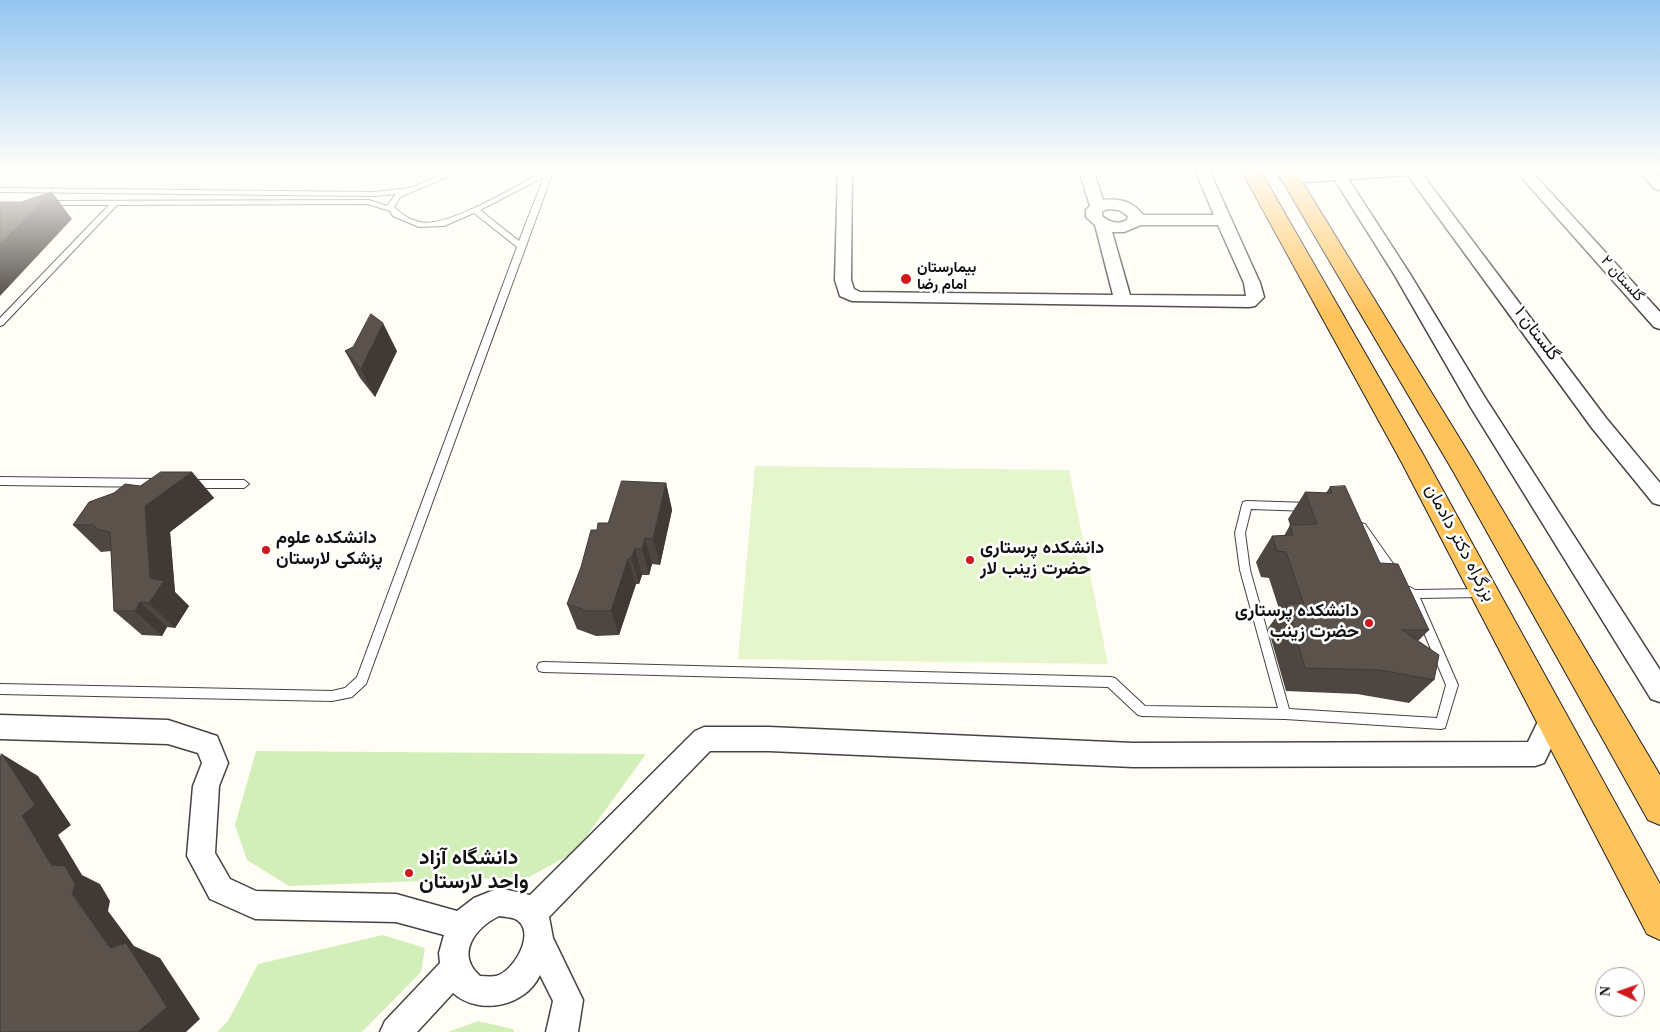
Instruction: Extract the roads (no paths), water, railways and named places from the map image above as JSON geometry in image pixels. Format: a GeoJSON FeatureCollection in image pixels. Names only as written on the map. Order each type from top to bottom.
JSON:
{"type":"FeatureCollection","features":[{"type":"Feature","properties":{"kind":"highway","name":"بزرگراه دکتر دادمان"},"geometry":{"type":"LineString","coordinates":[[1277,218],[1415,463],[1660,921]]}},
{"type":"Feature","properties":{"kind":"highway"},"geometry":{"type":"LineString","coordinates":[[1314,218],[1462,464],[1660,808]]}},
{"type":"Feature","properties":{"kind":"highway"},"geometry":{"type":"LineString","coordinates":[[1415,463],[1462,464]]}},
{"type":"Feature","properties":{"kind":"street"},"geometry":{"type":"LineString","coordinates":[[844,218],[842,280],[846,292],[858,296],[1249,302],[1254,297],[1252,283],[1222,220],[1182,218]]}},
{"type":"Feature","properties":{"kind":"street"},"geometry":{"type":"LineString","coordinates":[[1095,218],[1102,224],[1123,228],[1129,226],[1133,218]]}},
{"type":"Feature","properties":{"kind":"street"},"geometry":{"type":"LineString","coordinates":[[1366,218],[1402,274],[1477,401],[1660,691]]}},
{"type":"Feature","properties":{"kind":"street","name":"گلستان ۱"},"geometry":{"type":"LineString","coordinates":[[1447,218],[1599,423],[1660,497]]}},
{"type":"Feature","properties":{"kind":"street","name":"گلستان ۲"},"geometry":{"type":"LineString","coordinates":[[1567,218],[1656,314]]}},
{"type":"Feature","properties":{"kind":"street"},"geometry":{"type":"LineString","coordinates":[[1102,224],[1123,301]]}},
{"type":"Feature","properties":{"kind":"street"},"geometry":{"type":"LineString","coordinates":[[562,1032],[568,1000],[536,927],[524,906],[512,902],[499,902],[486,906],[473,915],[463,926],[456,940],[453,955],[455,968],[461,980],[471,989],[485,992],[500,990],[514,982],[527,970],[536,956],[536,927],[704,739],[769,739],[1133,755],[1535,754],[1552,718]]}},
{"type":"Feature","properties":{"kind":"street"},"geometry":{"type":"LineString","coordinates":[[0,727],[168,732],[208,744],[215,763],[206,786],[201,856],[220,889],[255,905],[396,908],[463,926]]}},
{"type":"Feature","properties":{"kind":"street"},"geometry":{"type":"LineString","coordinates":[[396,1032],[455,968]]}},
{"type":"Feature","properties":{"kind":"lane"},"geometry":{"type":"LineString","coordinates":[[0,323],[100,218]]}},
{"type":"Feature","properties":{"kind":"lane"},"geometry":{"type":"LineString","coordinates":[[405,218],[419,225],[441,224],[455,218]]}},
{"type":"Feature","properties":{"kind":"lane"},"geometry":{"type":"LineString","coordinates":[[485,218],[521,246]]}},
{"type":"Feature","properties":{"kind":"lane"},"geometry":{"type":"LineString","coordinates":[[0,689],[332,696],[348,693],[362,680],[532,218]]}},
{"type":"Feature","properties":{"kind":"lane"},"geometry":{"type":"LineString","coordinates":[[0,481],[244,484]]}},
{"type":"Feature","properties":{"kind":"lane"},"geometry":{"type":"LineString","coordinates":[[1285,714],[1245,570],[1240,533],[1247,505],[1317,507]]}},
{"type":"Feature","properties":{"kind":"lane"},"geometry":{"type":"LineString","coordinates":[[543,667],[1112,682],[1142,711],[1285,714],[1441,724],[1452,685],[1413,594],[1396,576],[1352,515]]}},
{"type":"Feature","properties":{"kind":"lane"},"geometry":{"type":"LineString","coordinates":[[1413,594],[1485,593]]}},
{"type":"Feature","properties":{"kind":"place","name":"بیمارستان امام رضا"},"geometry":{"type":"Point","coordinates":[906,279]}},
{"type":"Feature","properties":{"kind":"place","name":"دانشکده علوم پزشکی لارستان"},"geometry":{"type":"Point","coordinates":[266,550]}},
{"type":"Feature","properties":{"kind":"place","name":"دانشکده پرستاری حضرت زینب لار"},"geometry":{"type":"Point","coordinates":[970,560]}},
{"type":"Feature","properties":{"kind":"place","name":"دانشکده پرستاری حضرت زینب"},"geometry":{"type":"Point","coordinates":[1369,623]}},
{"type":"Feature","properties":{"kind":"place","name":"دانشگاه آزاد واحد لارستان"},"geometry":{"type":"Point","coordinates":[409,873]}}]}
